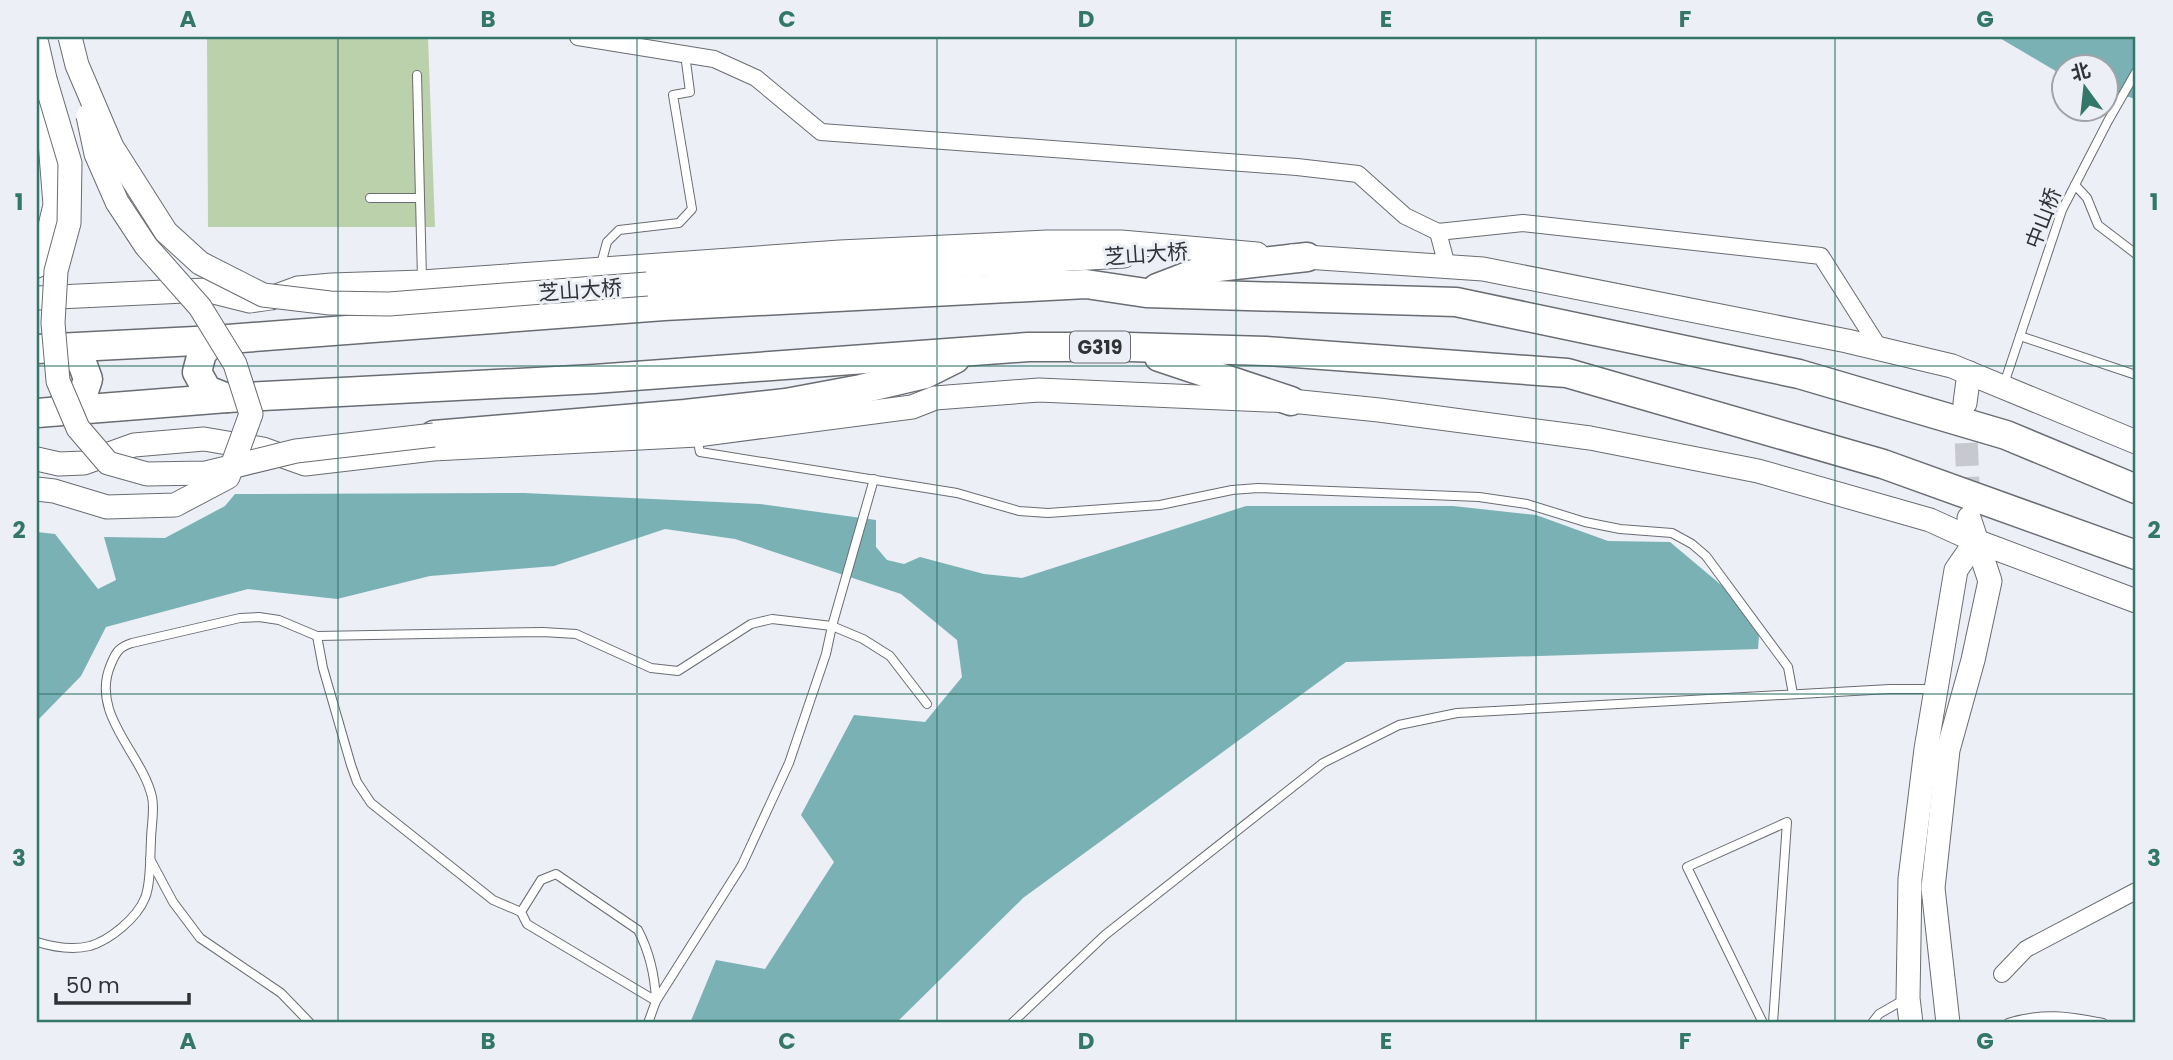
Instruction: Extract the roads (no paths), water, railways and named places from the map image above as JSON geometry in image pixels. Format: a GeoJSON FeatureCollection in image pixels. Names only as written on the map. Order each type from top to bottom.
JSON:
{"type":"FeatureCollection","features":[{"type":"Feature","properties":{"kind":"highway"},"geometry":{"type":"LineString","coordinates":[[1146,293],[1209,268],[1307,257]]}},
{"type":"Feature","properties":{"kind":"highway"},"geometry":{"type":"LineString","coordinates":[[999,264],[1086,284],[1146,293],[1469,305],[1799,374],[2006,435],[2136,489]]}},
{"type":"Feature","properties":{"kind":"highway"},"geometry":{"type":"LineString","coordinates":[[43,349],[215,340],[664,306],[1086,284]]}},
{"type":"Feature","properties":{"kind":"highway"},"geometry":{"type":"LineString","coordinates":[[215,340],[201,353],[197,372],[207,390],[227,398]]}},
{"type":"Feature","properties":{"kind":"highway","name":"G319"},"geometry":{"type":"LineString","coordinates":[[45,412],[227,398],[581,379],[1028,347],[1266,351],[1567,373],[1883,464],[2136,555]]}},
{"type":"Feature","properties":{"kind":"highway"},"geometry":{"type":"LineString","coordinates":[[1129,347],[1291,401]]}},
{"type":"Feature","properties":{"kind":"highway"},"geometry":{"type":"LineString","coordinates":[[43,349],[81,360],[88,379],[82,397],[45,412]]}},
{"type":"Feature","properties":{"kind":"highway"},"geometry":{"type":"LineString","coordinates":[[434,435],[786,403],[925,374],[970,352]]}},
{"type":"Feature","properties":{"kind":"street","name":"芝山大桥"},"geometry":{"type":"LineString","coordinates":[[37,489],[54,491],[107,507],[175,505],[228,477],[251,414],[235,364],[200,307],[146,246],[117,202],[96,154],[70,37]]}},
{"type":"Feature","properties":{"kind":"street"},"geometry":{"type":"LineString","coordinates":[[578,37],[714,59],[756,78],[821,132],[1297,167],[1358,174],[1405,216],[1438,232],[1523,223],[1821,256],[1880,349]]}},
{"type":"Feature","properties":{"kind":"street"},"geometry":{"type":"LineString","coordinates":[[37,44],[70,163],[69,223],[56,271],[53,323],[58,381],[78,428],[108,463],[147,474],[206,473],[296,451],[434,435]]}},
{"type":"Feature","properties":{"kind":"street","name":"芝山大桥"},"geometry":{"type":"LineString","coordinates":[[78,65],[112,147],[166,232],[200,263],[264,295],[330,303],[389,304],[1204,250]]}},
{"type":"Feature","properties":{"kind":"street"},"geometry":{"type":"LineString","coordinates":[[37,266],[42,260],[55,205],[45,79]]}},
{"type":"Feature","properties":{"kind":"street"},"geometry":{"type":"LineString","coordinates":[[1438,232],[1447,266]]}},
{"type":"Feature","properties":{"kind":"street"},"geometry":{"type":"LineString","coordinates":[[37,298],[206,290],[250,300],[271,298],[299,288],[332,285],[422,282],[840,252],[1047,242],[1121,242],[1483,268],[1952,366],[2136,442]]}},
{"type":"Feature","properties":{"kind":"street"},"geometry":{"type":"LineString","coordinates":[[1965,403],[1969,373]]}},
{"type":"Feature","properties":{"kind":"street"},"geometry":{"type":"LineString","coordinates":[[37,458],[60,464],[84,463],[134,445],[204,439],[263,449],[305,464],[433,449],[697,435],[912,407],[935,398],[1039,390],[1291,401],[1590,438],[1758,471],[1930,520],[1976,541],[2136,601]]}},
{"type":"Feature","properties":{"kind":"street"},"geometry":{"type":"LineString","coordinates":[[1948,1023],[1933,888],[1948,750],[1973,660],[1990,581],[1969,518]]}},
{"type":"Feature","properties":{"kind":"street"},"geometry":{"type":"LineString","coordinates":[[1911,1023],[1908,998],[1910,879],[1926,749],[1956,570],[1976,541]]}},
{"type":"Feature","properties":{"kind":"street"},"geometry":{"type":"LineString","coordinates":[[2003,974],[2026,949],[2136,891]]}},
{"type":"Feature","properties":{"kind":"lane"},"geometry":{"type":"LineString","coordinates":[[600,270],[607,243],[619,230],[679,223],[692,209],[673,95],[690,92],[685,54]]}},
{"type":"Feature","properties":{"kind":"lane","name":"中山桥"},"geometry":{"type":"LineString","coordinates":[[2004,386],[2062,210],[2136,72]]}},
{"type":"Feature","properties":{"kind":"lane"},"geometry":{"type":"LineString","coordinates":[[417,75],[422,282]]}},
{"type":"Feature","properties":{"kind":"lane"},"geometry":{"type":"LineString","coordinates":[[2075,185],[2087,198],[2098,225],[2136,254]]}},
{"type":"Feature","properties":{"kind":"lane"},"geometry":{"type":"LineString","coordinates":[[370,198],[420,198]]}},
{"type":"Feature","properties":{"kind":"lane"},"geometry":{"type":"LineString","coordinates":[[2020,336],[2136,375]]}},
{"type":"Feature","properties":{"kind":"lane"},"geometry":{"type":"LineString","coordinates":[[697,435],[700,452],[957,493],[1019,511],[1048,513],[1160,505],[1232,490],[1258,488],[1479,497],[1527,504],[1585,522],[1672,533],[1706,556],[1787,667],[1793,694]]}},
{"type":"Feature","properties":{"kind":"lane"},"geometry":{"type":"LineString","coordinates":[[649,1023],[656,1002],[742,865],[789,762],[825,654],[874,479]]}},
{"type":"Feature","properties":{"kind":"lane"},"geometry":{"type":"LineString","coordinates":[[37,942],[54,947],[89,946],[113,934],[134,917],[146,897],[153,799],[144,776],[114,726],[106,692],[108,670],[116,653],[122,646],[132,643],[240,618],[259,617],[278,621],[317,636],[542,632],[576,634],[651,668],[678,671],[751,624],[772,619],[832,626],[863,639],[890,656],[927,704]]}},
{"type":"Feature","properties":{"kind":"lane"},"geometry":{"type":"LineString","coordinates":[[317,636],[323,668],[351,765],[357,782],[371,803],[493,900],[521,912],[527,924],[656,1002]]}},
{"type":"Feature","properties":{"kind":"lane"},"geometry":{"type":"LineString","coordinates":[[1012,1023],[1105,935],[1323,763],[1399,725],[1457,713],[1890,689],[1937,689]]}},
{"type":"Feature","properties":{"kind":"lane"},"geometry":{"type":"LineString","coordinates":[[1763,1023],[1687,867],[1787,822],[1773,1023]]}},
{"type":"Feature","properties":{"kind":"lane"},"geometry":{"type":"LineString","coordinates":[[150,859],[173,902],[200,938],[281,993],[310,1023]]}},
{"type":"Feature","properties":{"kind":"lane"},"geometry":{"type":"LineString","coordinates":[[521,912],[541,880],[556,874],[638,930],[646,945],[655,978],[656,1002]]}},
{"type":"Feature","properties":{"kind":"lane"},"geometry":{"type":"LineString","coordinates":[[1872,1023],[1879,1014],[1908,998]]}},
{"type":"Feature","properties":{"kind":"lane"},"geometry":{"type":"LineString","coordinates":[[2008,1023],[2063,1015],[2103,1023]]}},
{"type":"Feature","properties":{"kind":"water"},"geometry":{"type":"Polygon","coordinates":[[[1998,37],[2136,37],[2136,99],[2120,95],[2120,52],[2050,52],[2050,68],[1998,37]]]}},
{"type":"Feature","properties":{"kind":"water"},"geometry":{"type":"Polygon","coordinates":[[[524,493],[760,504],[876,520],[876,547],[887,560],[904,564],[920,557],[984,574],[1022,578],[1246,506],[1453,506],[1536,515],[1608,541],[1670,542],[1726,589],[1759,635],[1758,649],[1346,662],[1023,898],[896,1023],[690,1023],[716,960],[765,969],[834,862],[801,815],[854,715],[925,722],[962,677],[957,640],[901,594],[735,539],[665,529],[554,566],[430,576],[337,599],[248,589],[106,627],[81,676],[37,721],[37,532],[55,534],[98,589],[116,580],[104,537],[165,538],[225,506],[235,494],[524,493]]]}},
{"type":"Feature","properties":{"kind":"tunnel"},"geometry":{"type":"LineString","coordinates":[[1965,409],[1969,511]]}}]}
